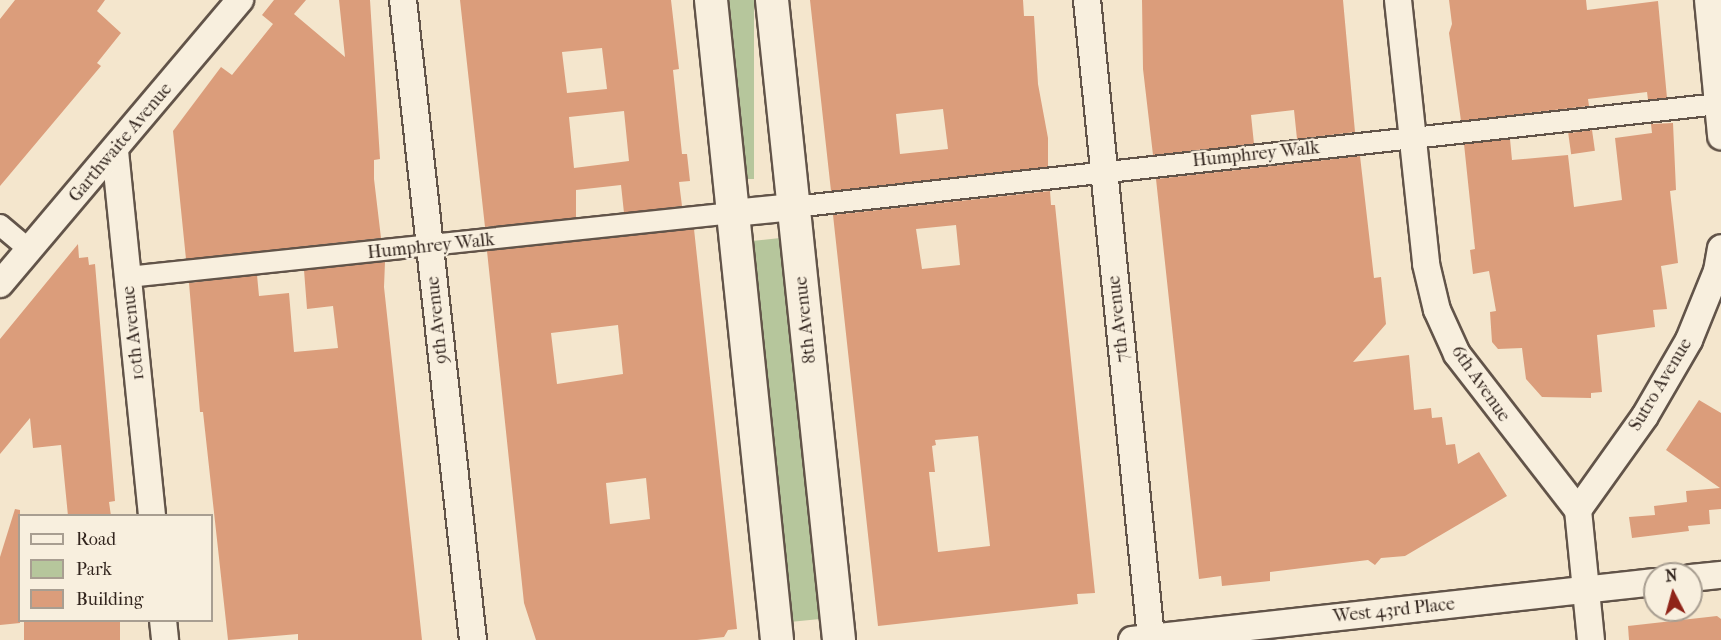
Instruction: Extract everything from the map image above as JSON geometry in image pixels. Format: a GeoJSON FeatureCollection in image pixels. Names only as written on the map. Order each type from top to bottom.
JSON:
{"type":"FeatureCollection","features":[{"type":"Feature","properties":{"kind":"street","name":"Garthwaite Avenue"},"geometry":{"type":"LineString","coordinates":[[0,284],[115,151],[240,0]]}},
{"type":"Feature","properties":{"kind":"street","name":"9th Avenue"},"geometry":{"type":"LineString","coordinates":[[403,0],[473,640]]}},
{"type":"Feature","properties":{"kind":"street"},"geometry":{"type":"LineString","coordinates":[[711,0],[777,640]]}},
{"type":"Feature","properties":{"kind":"street","name":"8th Avenue"},"geometry":{"type":"LineString","coordinates":[[772,0],[839,640]]}},
{"type":"Feature","properties":{"kind":"street","name":"7th Avenue"},"geometry":{"type":"LineString","coordinates":[[1087,0],[1104,172],[1142,639]]}},
{"type":"Feature","properties":{"kind":"street","name":"6th Avenue"},"geometry":{"type":"LineString","coordinates":[[1398,0],[1426,264],[1437,310],[1453,346],[1495,408],[1578,510]]}},
{"type":"Feature","properties":{"kind":"street"},"geometry":{"type":"LineString","coordinates":[[1708,0],[1720,123]]}},
{"type":"Feature","properties":{"kind":"street","name":"Humphrey Walk"},"geometry":{"type":"LineString","coordinates":[[794,207],[1413,138],[1720,123]]}},
{"type":"Feature","properties":{"kind":"street","name":"10th Avenue"},"geometry":{"type":"LineString","coordinates":[[115,151],[152,514]]}},
{"type":"Feature","properties":{"kind":"street"},"geometry":{"type":"LineString","coordinates":[[733,213],[794,207]]}},
{"type":"Feature","properties":{"kind":"street","name":"Humphrey Walk"},"geometry":{"type":"LineString","coordinates":[[128,277],[430,247],[733,213]]}},
{"type":"Feature","properties":{"kind":"street"},"geometry":{"type":"LineString","coordinates":[[0,225],[30,250]]}},
{"type":"Feature","properties":{"kind":"street","name":"Sutro Avenue"},"geometry":{"type":"LineString","coordinates":[[1578,510],[1645,416],[1689,340],[1717,271],[1721,248]]}},
{"type":"Feature","properties":{"kind":"street"},"geometry":{"type":"LineString","coordinates":[[1578,510],[1591,640]]}},
{"type":"Feature","properties":{"kind":"street"},"geometry":{"type":"LineString","coordinates":[[1703,577],[1721,575]]}},
{"type":"Feature","properties":{"kind":"street","name":"West 43rd Place"},"geometry":{"type":"LineString","coordinates":[[1142,639],[1643,583]]}},
{"type":"Feature","properties":{"kind":"street"},"geometry":{"type":"LineString","coordinates":[[163,622],[165,640]]}},
{"type":"Feature","properties":{"kind":"green space"},"geometry":{"type":"Polygon","coordinates":[[[721,0],[754,0],[754,179],[721,179],[721,0]]]}},
{"type":"Feature","properties":{"kind":"green space"},"geometry":{"type":"Polygon","coordinates":[[[780,238],[820,619],[787,622],[747,241],[780,238]]]}},
{"type":"Feature","properties":{"kind":"building"},"geometry":{"type":"Polygon","coordinates":[[[15,0],[105,0],[97,11],[121,33],[97,63],[101,66],[0,186],[0,19],[15,0]]]}},
{"type":"Feature","properties":{"kind":"building"},"geometry":{"type":"Polygon","coordinates":[[[274,0],[306,0],[294,14],[345,57],[339,0],[370,0],[380,159],[374,160],[374,179],[381,238],[186,259],[173,131],[221,67],[232,75],[273,24],[262,15],[274,0]]]}},
{"type":"Feature","properties":{"kind":"building"},"geometry":{"type":"Polygon","coordinates":[[[460,0],[671,0],[679,69],[673,70],[682,154],[687,154],[690,181],[679,182],[682,206],[624,213],[621,185],[576,190],[576,218],[485,227],[460,0]],[[602,48],[562,52],[567,93],[607,89],[602,48]],[[624,111],[569,117],[574,168],[629,161],[624,111]]]}},
{"type":"Feature","properties":{"kind":"building"},"geometry":{"type":"Polygon","coordinates":[[[810,0],[1023,0],[1024,16],[1034,16],[1038,84],[1048,138],[1048,167],[831,191],[810,0]],[[943,109],[896,114],[900,154],[948,149],[943,109]]]}},
{"type":"Feature","properties":{"kind":"building"},"geometry":{"type":"Polygon","coordinates":[[[1142,0],[1343,0],[1355,132],[1297,139],[1294,110],[1251,115],[1254,144],[1153,155],[1143,69],[1142,0]]]}},
{"type":"Feature","properties":{"kind":"building"},"geometry":{"type":"Polygon","coordinates":[[[1449,0],[1586,0],[1587,10],[1658,1],[1667,98],[1648,100],[1647,92],[1588,99],[1589,106],[1461,121],[1449,33],[1452,24],[1449,0]]]}},
{"type":"Feature","properties":{"kind":"building"},"geometry":{"type":"Polygon","coordinates":[[[1673,123],[1676,190],[1670,191],[1678,263],[1661,266],[1667,309],[1653,310],[1655,327],[1597,335],[1602,392],[1591,393],[1591,398],[1542,397],[1526,379],[1522,348],[1498,349],[1492,342],[1490,312],[1496,311],[1489,271],[1473,274],[1470,250],[1475,249],[1464,144],[1510,139],[1512,160],[1568,155],[1574,207],[1622,200],[1615,138],[1652,133],[1651,124],[1673,123]]]}},
{"type":"Feature","properties":{"kind":"building"},"geometry":{"type":"Polygon","coordinates":[[[1592,130],[1595,151],[1571,154],[1568,133],[1592,130]]]}},
{"type":"Feature","properties":{"kind":"building"},"geometry":{"type":"Polygon","coordinates":[[[1360,156],[1374,278],[1381,277],[1386,324],[1353,362],[1409,355],[1414,410],[1431,408],[1432,418],[1442,417],[1446,445],[1455,444],[1458,464],[1479,452],[1507,496],[1405,556],[1381,558],[1375,565],[1368,560],[1270,572],[1270,581],[1222,586],[1221,576],[1199,579],[1156,179],[1360,156]]]}},
{"type":"Feature","properties":{"kind":"building"},"geometry":{"type":"Polygon","coordinates":[[[1050,191],[1051,205],[1055,205],[1095,593],[1077,594],[1078,604],[878,626],[833,215],[1050,191]],[[956,225],[916,229],[922,269],[960,265],[956,225]],[[978,436],[935,440],[936,445],[932,446],[935,472],[929,472],[938,552],[990,546],[978,436]]]}},
{"type":"Feature","properties":{"kind":"building"},"geometry":{"type":"Polygon","coordinates":[[[694,229],[737,629],[728,630],[724,637],[697,640],[536,640],[524,603],[487,251],[694,229]],[[618,325],[551,333],[557,384],[623,374],[618,325]],[[646,478],[606,483],[610,524],[650,519],[646,478]]]}},
{"type":"Feature","properties":{"kind":"building"},"geometry":{"type":"Polygon","coordinates":[[[78,244],[79,258],[88,257],[89,265],[95,264],[115,501],[109,502],[111,514],[68,514],[61,445],[33,448],[30,418],[0,454],[0,339],[78,244]]]}},
{"type":"Feature","properties":{"kind":"building"},"geometry":{"type":"Polygon","coordinates":[[[385,262],[384,287],[422,640],[298,640],[298,634],[228,640],[203,412],[200,412],[189,283],[257,275],[259,296],[289,293],[294,352],[338,348],[333,306],[307,309],[304,270],[385,262]]]}},
{"type":"Feature","properties":{"kind":"building"},"geometry":{"type":"Polygon","coordinates":[[[1699,400],[1721,413],[1721,509],[1709,510],[1710,524],[1688,526],[1689,531],[1632,538],[1629,517],[1655,515],[1654,506],[1687,502],[1686,491],[1720,488],[1666,450],[1699,400]]]}},
{"type":"Feature","properties":{"kind":"building"},"geometry":{"type":"Polygon","coordinates":[[[15,509],[20,510],[18,514],[18,622],[20,623],[0,625],[0,557],[15,509]]]}},
{"type":"Feature","properties":{"kind":"building"},"geometry":{"type":"Polygon","coordinates":[[[1717,616],[1721,619],[1721,640],[1629,640],[1628,626],[1664,622],[1703,622],[1703,618],[1717,616]]]}},
{"type":"Feature","properties":{"kind":"building"},"geometry":{"type":"Polygon","coordinates":[[[24,622],[120,622],[120,640],[24,640],[24,622]]]}}]}
